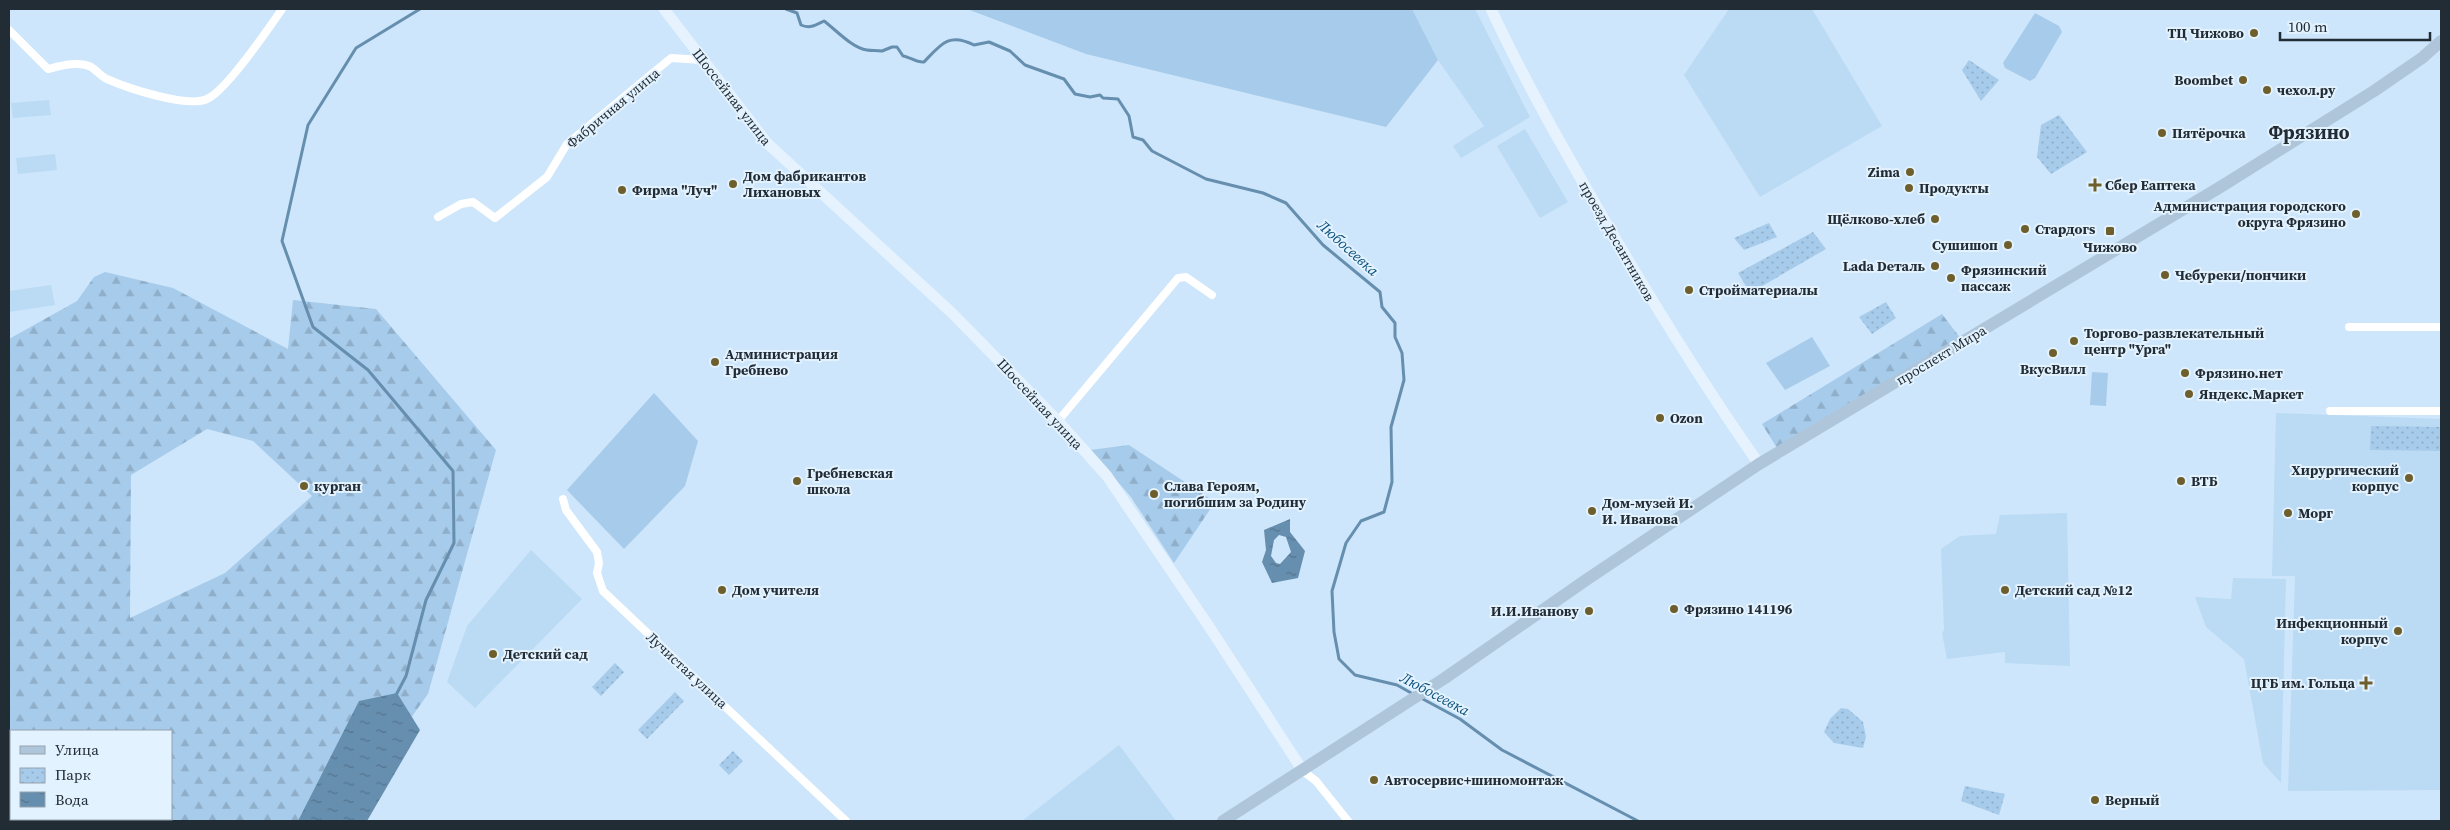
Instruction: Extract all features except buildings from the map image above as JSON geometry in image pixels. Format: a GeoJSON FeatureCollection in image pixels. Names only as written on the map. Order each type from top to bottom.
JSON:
{"type":"FeatureCollection","features":[{"type":"Feature","properties":{"kind":"main road","name":"проспект Мира"},"geometry":{"type":"LineString","coordinates":[[1303,772],[1445,678],[1758,464],[2222,186],[2374,91],[2422,58],[2441,41]]}},
{"type":"Feature","properties":{"kind":"main road"},"geometry":{"type":"LineString","coordinates":[[1223,821],[1303,772]]}},
{"type":"Feature","properties":{"kind":"street"},"geometry":{"type":"LineString","coordinates":[[9,30],[48,69],[73,64],[88,66],[106,79],[146,93],[180,100],[206,100],[218,90],[249,54],[282,9]]}},
{"type":"Feature","properties":{"kind":"street","name":"Шоссейная улица"},"geometry":{"type":"LineString","coordinates":[[664,9],[767,143],[907,270],[1058,421],[1107,476],[1303,772]]}},
{"type":"Feature","properties":{"kind":"street","name":"проезд Десантников"},"geometry":{"type":"LineString","coordinates":[[1491,9],[1549,124],[1650,298],[1670,332],[1758,464]]}},
{"type":"Feature","properties":{"kind":"street","name":"Фабричная улица"},"geometry":{"type":"LineString","coordinates":[[438,217],[461,204],[473,202],[495,218],[547,177],[567,144],[671,58],[702,60]]}},
{"type":"Feature","properties":{"kind":"street"},"geometry":{"type":"LineString","coordinates":[[1058,421],[1178,278],[1186,277],[1212,295]]}},
{"type":"Feature","properties":{"kind":"street"},"geometry":{"type":"LineString","coordinates":[[2349,327],[2441,326]]}},
{"type":"Feature","properties":{"kind":"street"},"geometry":{"type":"LineString","coordinates":[[2330,411],[2441,411]]}},
{"type":"Feature","properties":{"kind":"street","name":"Лучистая улица"},"geometry":{"type":"LineString","coordinates":[[563,499],[566,510],[597,552],[599,562],[597,574],[604,591],[846,821]]}},
{"type":"Feature","properties":{"kind":"street"},"geometry":{"type":"LineString","coordinates":[[1303,772],[1316,781],[1348,821]]}},
{"type":"Feature","properties":{"kind":"shaded area"},"geometry":{"type":"Polygon","coordinates":[[[1412,9],[1475,9],[1530,117],[1461,158],[1453,146],[1484,126],[1438,60],[1412,9]]]}},
{"type":"Feature","properties":{"kind":"shaded area"},"geometry":{"type":"Polygon","coordinates":[[[1729,9],[1812,9],[1882,126],[1760,197],[1684,75],[1729,9]]]}},
{"type":"Feature","properties":{"kind":"shaded area"},"geometry":{"type":"Polygon","coordinates":[[[49,100],[51,115],[13,118],[11,103],[49,100]]]}},
{"type":"Feature","properties":{"kind":"shaded area"},"geometry":{"type":"Polygon","coordinates":[[[1525,129],[1568,202],[1540,218],[1497,146],[1525,129]]]}},
{"type":"Feature","properties":{"kind":"shaded area"},"geometry":{"type":"Polygon","coordinates":[[[55,154],[57,170],[18,174],[16,158],[55,154]]]}},
{"type":"Feature","properties":{"kind":"shaded area"},"geometry":{"type":"Polygon","coordinates":[[[51,285],[55,305],[9,312],[9,291],[51,285]]]}},
{"type":"Feature","properties":{"kind":"shaded area","name":"ЦГБ им. Гольца"},"geometry":{"type":"Polygon","coordinates":[[[2276,413],[2441,419],[2441,790],[2288,791],[2295,576],[2272,576],[2276,413]]]}},
{"type":"Feature","properties":{"kind":"shaded area","name":"Детский сад №12"},"geometry":{"type":"Polygon","coordinates":[[[2067,513],[2070,666],[2005,663],[2005,652],[1947,659],[1942,633],[1944,630],[1941,549],[1960,536],[1996,534],[2000,515],[2067,513]]]}},
{"type":"Feature","properties":{"kind":"shaded area","name":"Детский сад"},"geometry":{"type":"Polygon","coordinates":[[[531,550],[582,599],[475,708],[447,682],[467,626],[531,550]]]}},
{"type":"Feature","properties":{"kind":"shaded area"},"geometry":{"type":"Polygon","coordinates":[[[2233,578],[2286,579],[2281,783],[2263,763],[2244,659],[2206,627],[2195,597],[2231,599],[2233,578]]]}},
{"type":"Feature","properties":{"kind":"shaded area"},"geometry":{"type":"Polygon","coordinates":[[[1119,745],[1176,821],[1022,821],[1119,745]]]}},
{"type":"Feature","properties":{"kind":"green space"},"geometry":{"type":"Polygon","coordinates":[[[967,9],[1412,9],[1438,60],[1386,127],[1086,54],[967,9]]]}},
{"type":"Feature","properties":{"kind":"green space"},"geometry":{"type":"Polygon","coordinates":[[[2035,13],[2059,26],[2062,32],[2035,78],[2030,81],[2005,68],[2003,63],[2035,13]]]}},
{"type":"Feature","properties":{"kind":"green space"},"geometry":{"type":"Polygon","coordinates":[[[1969,60],[1999,80],[1981,101],[1962,70],[1969,60]]]}},
{"type":"Feature","properties":{"kind":"green space"},"geometry":{"type":"Polygon","coordinates":[[[2059,115],[2087,152],[2051,174],[2037,157],[2041,125],[2059,115]]]}},
{"type":"Feature","properties":{"kind":"green space"},"geometry":{"type":"Polygon","coordinates":[[[1769,223],[1777,237],[1744,250],[1734,238],[1769,223]]]}},
{"type":"Feature","properties":{"kind":"green space"},"geometry":{"type":"Polygon","coordinates":[[[1813,232],[1826,249],[1750,293],[1738,273],[1813,232]]]}},
{"type":"Feature","properties":{"kind":"green space"},"geometry":{"type":"Polygon","coordinates":[[[105,272],[173,288],[288,349],[293,300],[376,309],[496,450],[428,694],[368,778],[328,821],[9,821],[9,339],[77,301],[94,277],[105,272]],[[207,429],[131,475],[130,618],[225,573],[312,496],[253,441],[207,429]]]}},
{"type":"Feature","properties":{"kind":"green space"},"geometry":{"type":"Polygon","coordinates":[[[1886,302],[1896,318],[1872,334],[1859,317],[1886,302]]]}},
{"type":"Feature","properties":{"kind":"green space"},"geometry":{"type":"Polygon","coordinates":[[[1942,314],[1961,339],[1777,448],[1762,424],[1942,314]]]}},
{"type":"Feature","properties":{"kind":"green space"},"geometry":{"type":"Polygon","coordinates":[[[1812,337],[1830,366],[1785,390],[1766,363],[1812,337]]]}},
{"type":"Feature","properties":{"kind":"green space"},"geometry":{"type":"Polygon","coordinates":[[[2092,372],[2108,373],[2106,406],[2090,405],[2092,372]]]}},
{"type":"Feature","properties":{"kind":"green space"},"geometry":{"type":"Polygon","coordinates":[[[654,393],[698,441],[685,486],[624,549],[567,490],[654,393]]]}},
{"type":"Feature","properties":{"kind":"green space"},"geometry":{"type":"Polygon","coordinates":[[[2371,426],[2441,427],[2441,451],[2370,450],[2371,426]]]}},
{"type":"Feature","properties":{"kind":"green space"},"geometry":{"type":"Polygon","coordinates":[[[1129,445],[1215,502],[1174,563],[1131,497],[1090,450],[1129,445]]]}},
{"type":"Feature","properties":{"kind":"green space"},"geometry":{"type":"Polygon","coordinates":[[[615,663],[624,672],[601,696],[592,687],[615,663]]]}},
{"type":"Feature","properties":{"kind":"green space"},"geometry":{"type":"Polygon","coordinates":[[[675,692],[684,701],[647,739],[638,730],[675,692]]]}},
{"type":"Feature","properties":{"kind":"green space"},"geometry":{"type":"Polygon","coordinates":[[[1841,708],[1848,709],[1863,722],[1866,737],[1863,748],[1834,743],[1824,732],[1830,719],[1841,708]]]}},
{"type":"Feature","properties":{"kind":"green space"},"geometry":{"type":"Polygon","coordinates":[[[733,751],[743,761],[729,775],[719,765],[733,751]]]}},
{"type":"Feature","properties":{"kind":"green space"},"geometry":{"type":"Polygon","coordinates":[[[1965,786],[2005,794],[1999,815],[1961,801],[1965,786]]]}},
{"type":"Feature","properties":{"kind":"water"},"geometry":{"type":"Polygon","coordinates":[[[1290,519],[1290,532],[1305,551],[1298,578],[1272,583],[1262,562],[1266,550],[1264,530],[1290,519]],[[1279,535],[1274,540],[1271,556],[1276,563],[1280,564],[1291,552],[1286,537],[1279,535]]]}},
{"type":"Feature","properties":{"kind":"water"},"geometry":{"type":"Polygon","coordinates":[[[397,693],[420,730],[367,821],[298,821],[359,701],[397,693]]]}},
{"type":"Feature","properties":{"kind":"waterway"},"geometry":{"type":"LineString","coordinates":[[395,697],[406,676],[426,600],[454,543],[453,471],[368,370],[313,327],[282,241],[308,125],[356,48],[420,9]]}},
{"type":"Feature","properties":{"kind":"waterway","name":"Любосеевка"},"geometry":{"type":"LineString","coordinates":[[786,9],[797,13],[801,25],[804,26],[810,27],[824,21],[861,49],[882,51],[897,47],[903,56],[921,62],[924,62],[941,45],[952,40],[965,41],[974,45],[989,42],[1010,51],[1025,65],[1064,79],[1075,94],[1090,97],[1100,95],[1103,98],[1118,99],[1129,116],[1133,137],[1143,140],[1152,151],[1206,179],[1263,193],[1286,203],[1323,245],[1380,292],[1382,307],[1395,323],[1395,337],[1402,353],[1404,380],[1391,427],[1392,482],[1384,512],[1361,521],[1346,543],[1332,591],[1334,632],[1339,659],[1355,675],[1397,685],[1413,694]]}},
{"type":"Feature","properties":{"kind":"waterway","name":"Любосеевка"},"geometry":{"type":"LineString","coordinates":[[1421,698],[1460,719],[1502,750],[1638,821]]}},
{"type":"Feature","properties":{"kind":"place","name":"ТЦ Чижово"},"geometry":{"type":"Point","coordinates":[2254,33]}},
{"type":"Feature","properties":{"kind":"place","name":"Boombet"},"geometry":{"type":"Point","coordinates":[2243,80]}},
{"type":"Feature","properties":{"kind":"place","name":"чехол.ру"},"geometry":{"type":"Point","coordinates":[2267,90]}},
{"type":"Feature","properties":{"kind":"place","name":"Пятёрочка"},"geometry":{"type":"Point","coordinates":[2162,133]}},
{"type":"Feature","properties":{"kind":"place","name":"Zima"},"geometry":{"type":"Point","coordinates":[1910,172]}},
{"type":"Feature","properties":{"kind":"place","name":"Дом фабрикантов Лихановых"},"geometry":{"type":"Point","coordinates":[733,184]}},
{"type":"Feature","properties":{"kind":"place","name":"Сбер Еаптека"},"geometry":{"type":"Point","coordinates":[2095,185]}},
{"type":"Feature","properties":{"kind":"place","name":"Продукты"},"geometry":{"type":"Point","coordinates":[1909,188]}},
{"type":"Feature","properties":{"kind":"place","name":"Фирма \"Луч\""},"geometry":{"type":"Point","coordinates":[622,190]}},
{"type":"Feature","properties":{"kind":"place","name":"Администрация городского округа Фрязино"},"geometry":{"type":"Point","coordinates":[2356,214]}},
{"type":"Feature","properties":{"kind":"place","name":"Щёлково-хлеб"},"geometry":{"type":"Point","coordinates":[1935,219]}},
{"type":"Feature","properties":{"kind":"place","name":"Стардогs"},"geometry":{"type":"Point","coordinates":[2025,229]}},
{"type":"Feature","properties":{"kind":"place","name":"Чижово"},"geometry":{"type":"Point","coordinates":[2110,231]}},
{"type":"Feature","properties":{"kind":"place","name":"Сушишоп"},"geometry":{"type":"Point","coordinates":[2008,245]}},
{"type":"Feature","properties":{"kind":"place","name":"Lada Dеталь"},"geometry":{"type":"Point","coordinates":[1935,266]}},
{"type":"Feature","properties":{"kind":"place","name":"Чебуреки/пончики"},"geometry":{"type":"Point","coordinates":[2165,275]}},
{"type":"Feature","properties":{"kind":"place","name":"Фрязинский пассаж"},"geometry":{"type":"Point","coordinates":[1951,278]}},
{"type":"Feature","properties":{"kind":"place","name":"Стройматериалы"},"geometry":{"type":"Point","coordinates":[1689,290]}},
{"type":"Feature","properties":{"kind":"place","name":"Торгово-развлекательный центр \"Урга\""},"geometry":{"type":"Point","coordinates":[2074,341]}},
{"type":"Feature","properties":{"kind":"place","name":"ВкусВилл"},"geometry":{"type":"Point","coordinates":[2053,353]}},
{"type":"Feature","properties":{"kind":"place","name":"Администрация Гребнево"},"geometry":{"type":"Point","coordinates":[715,362]}},
{"type":"Feature","properties":{"kind":"place","name":"Фрязино.нет"},"geometry":{"type":"Point","coordinates":[2185,373]}},
{"type":"Feature","properties":{"kind":"place","name":"Яндекс.Маркет"},"geometry":{"type":"Point","coordinates":[2189,394]}},
{"type":"Feature","properties":{"kind":"place","name":"Ozon"},"geometry":{"type":"Point","coordinates":[1660,418]}},
{"type":"Feature","properties":{"kind":"place","name":"Хирургический корпус"},"geometry":{"type":"Point","coordinates":[2409,478]}},
{"type":"Feature","properties":{"kind":"place","name":"Гребневская школа"},"geometry":{"type":"Point","coordinates":[797,481]}},
{"type":"Feature","properties":{"kind":"place","name":"ВТБ"},"geometry":{"type":"Point","coordinates":[2181,481]}},
{"type":"Feature","properties":{"kind":"place","name":"курган"},"geometry":{"type":"Point","coordinates":[304,486]}},
{"type":"Feature","properties":{"kind":"place","name":"Слава Героям, погибшим за Родину"},"geometry":{"type":"Point","coordinates":[1154,494]}},
{"type":"Feature","properties":{"kind":"place","name":"Дом-музей И. И. Иванова"},"geometry":{"type":"Point","coordinates":[1592,511]}},
{"type":"Feature","properties":{"kind":"place","name":"Морг"},"geometry":{"type":"Point","coordinates":[2288,513]}},
{"type":"Feature","properties":{"kind":"place","name":"Дом учителя"},"geometry":{"type":"Point","coordinates":[722,590]}},
{"type":"Feature","properties":{"kind":"place","name":"Детский сад №12"},"geometry":{"type":"Point","coordinates":[2005,590]}},
{"type":"Feature","properties":{"kind":"place","name":"Фрязино 141196"},"geometry":{"type":"Point","coordinates":[1674,609]}},
{"type":"Feature","properties":{"kind":"place","name":"И.И.Иванову"},"geometry":{"type":"Point","coordinates":[1589,611]}},
{"type":"Feature","properties":{"kind":"place","name":"Инфекционный корпус"},"geometry":{"type":"Point","coordinates":[2398,631]}},
{"type":"Feature","properties":{"kind":"place","name":"Детский сад"},"geometry":{"type":"Point","coordinates":[493,654]}},
{"type":"Feature","properties":{"kind":"place","name":"ЦГБ им. Гольца"},"geometry":{"type":"Point","coordinates":[2366,683]}},
{"type":"Feature","properties":{"kind":"place","name":"Автосервис+шиномонтаж"},"geometry":{"type":"Point","coordinates":[1374,780]}},
{"type":"Feature","properties":{"kind":"place","name":"Верный"},"geometry":{"type":"Point","coordinates":[2095,800]}},
{"type":"Feature","properties":{"kind":"district","name":"Фрязино"},"geometry":{"type":"Point","coordinates":[2309,132]}}]}
